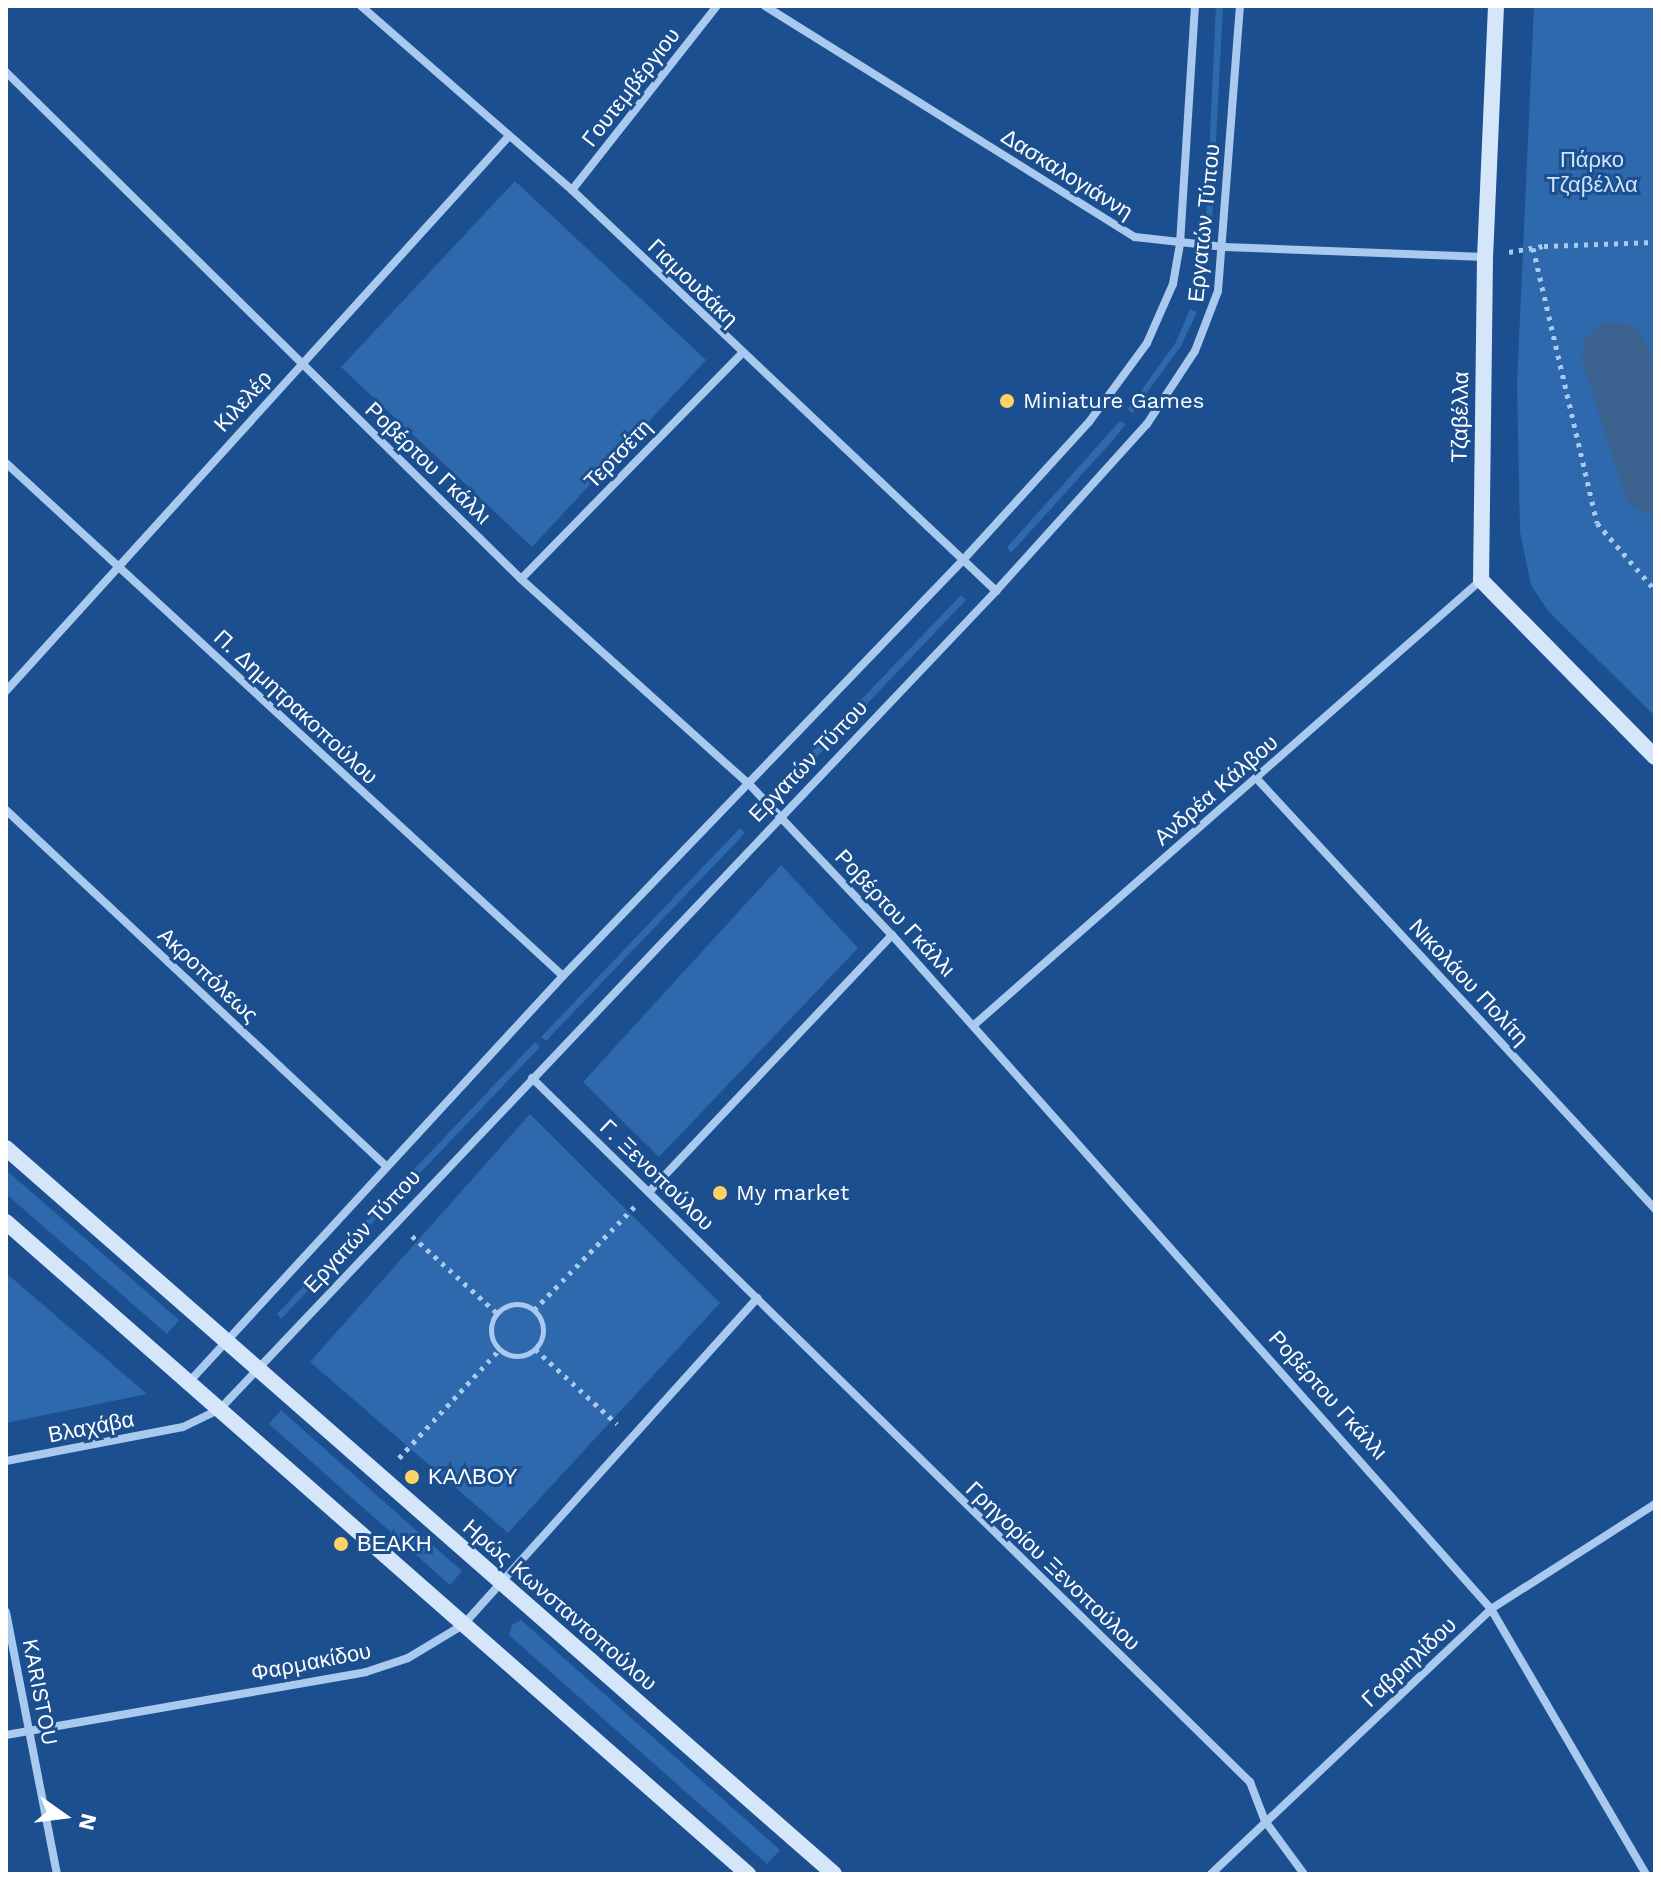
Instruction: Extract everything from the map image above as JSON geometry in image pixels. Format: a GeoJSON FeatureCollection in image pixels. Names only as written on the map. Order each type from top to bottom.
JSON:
{"type":"FeatureCollection","features":[{"type":"Feature","properties":{"kind":"street","name":"Γιαμουδάκη"},"geometry":{"type":"LineString","coordinates":[[361,6],[572,190],[740,355],[996,591]]}},
{"type":"Feature","properties":{"kind":"street","name":"Γουτεμβέργιου"},"geometry":{"type":"LineString","coordinates":[[572,190],[717,6]]}},
{"type":"Feature","properties":{"kind":"street","name":"Δασκαλογιάννη"},"geometry":{"type":"LineString","coordinates":[[765,6],[1135,237],[1224,247],[1485,257]]}},
{"type":"Feature","properties":{"kind":"street","name":"Εργατών Τύπου"},"geometry":{"type":"LineString","coordinates":[[189,1382],[385,1165],[963,560],[1089,422],[1147,343],[1173,284],[1180,244],[1195,6]]}},
{"type":"Feature","properties":{"kind":"street","name":"Εργατών Τύπου"},"geometry":{"type":"LineString","coordinates":[[183,1427],[220,1409],[780,815],[996,591],[1147,424],[1175,384],[1210,321],[1224,247],[1240,6]]}},
{"type":"Feature","properties":{"kind":"street","name":"Τζαβέλλα"},"geometry":{"type":"LineString","coordinates":[[1481,580],[1485,257],[1496,6]]}},
{"type":"Feature","properties":{"kind":"street","name":"Ροβέρτου Γκάλλι"},"geometry":{"type":"LineString","coordinates":[[6,72],[521,579],[750,785],[974,1025],[1491,1609],[1646,1874]]}},
{"type":"Feature","properties":{"kind":"street","name":"Κιλελέρ"},"geometry":{"type":"LineString","coordinates":[[6,691],[509,136]]}},
{"type":"Feature","properties":{"kind":"street","name":"Τερτσέτη"},"geometry":{"type":"LineString","coordinates":[[521,579],[740,355]]}},
{"type":"Feature","properties":{"kind":"street","name":"Π. Δημητρακοπούλου"},"geometry":{"type":"LineString","coordinates":[[6,463],[563,976]]}},
{"type":"Feature","properties":{"kind":"street"},"geometry":{"type":"LineString","coordinates":[[1481,580],[1655,757]]}},
{"type":"Feature","properties":{"kind":"street","name":"Ανδρέα Κάλβου"},"geometry":{"type":"LineString","coordinates":[[974,1025],[1481,580]]}},
{"type":"Feature","properties":{"kind":"street","name":"Νικολάου Πολίτη"},"geometry":{"type":"LineString","coordinates":[[1257,779],[1655,1209]]}},
{"type":"Feature","properties":{"kind":"street","name":"Ακροπόλεως"},"geometry":{"type":"LineString","coordinates":[[6,810],[385,1165]]}},
{"type":"Feature","properties":{"kind":"street"},"geometry":{"type":"LineString","coordinates":[[649,1192],[892,935]]}},
{"type":"Feature","properties":{"kind":"street","name":"Γ. Ξενοπούλου"},"geometry":{"type":"LineString","coordinates":[[532,1078],[757,1298]]}},
{"type":"Feature","properties":{"kind":"street","name":"Ηρώς Κωνσταντοπούλου"},"geometry":{"type":"LineString","coordinates":[[6,1148],[834,1874]]}},
{"type":"Feature","properties":{"kind":"street"},"geometry":{"type":"LineString","coordinates":[[6,1222],[744,1873]]}},
{"type":"Feature","properties":{"kind":"street","name":"Φαρμακίδου"},"geometry":{"type":"LineString","coordinates":[[6,1735],[366,1672],[408,1658],[463,1625],[757,1298]]}},
{"type":"Feature","properties":{"kind":"street","name":"Γρηγορίου Ξενοπούλου"},"geometry":{"type":"LineString","coordinates":[[757,1298],[1250,1782],[1265,1821],[1304,1874]]}},
{"type":"Feature","properties":{"kind":"street","name":"Βλαχάβα"},"geometry":{"type":"LineString","coordinates":[[6,1461],[183,1427]]}},
{"type":"Feature","properties":{"kind":"street","name":"Γαβριηλίδου"},"geometry":{"type":"LineString","coordinates":[[1211,1874],[1491,1609],[1655,1504]]}},
{"type":"Feature","properties":{"kind":"street","name":"KARISTOU"},"geometry":{"type":"LineString","coordinates":[[6,1612],[57,1874]]}},
{"type":"Feature","properties":{"kind":"path"},"geometry":{"type":"LineString","coordinates":[[1485,257],[1533,248],[1655,242]]}},
{"type":"Feature","properties":{"kind":"path"},"geometry":{"type":"LineString","coordinates":[[1533,248],[1597,523],[1655,590]]}},
{"type":"Feature","properties":{"kind":"path"},"geometry":{"type":"LineString","coordinates":[[534,1310],[649,1192]]}},
{"type":"Feature","properties":{"kind":"path"},"geometry":{"type":"LineString","coordinates":[[396,1221],[497,1313]]}},
{"type":"Feature","properties":{"kind":"path"},"geometry":{"type":"LineString","coordinates":[[499,1350],[490,1328],[497,1313],[512,1303],[534,1310]]}},
{"type":"Feature","properties":{"kind":"path"},"geometry":{"type":"LineString","coordinates":[[499,1350],[521,1356],[535,1349],[543,1332],[534,1310]]}},
{"type":"Feature","properties":{"kind":"path"},"geometry":{"type":"LineString","coordinates":[[535,1349],[631,1437]]}},
{"type":"Feature","properties":{"kind":"path"},"geometry":{"type":"LineString","coordinates":[[382,1477],[499,1350]]}},
{"type":"Feature","properties":{"kind":"green space"},"geometry":{"type":"Polygon","coordinates":[[[1216,6],[1223,6],[1212,220],[1206,219],[1216,6]]]}},
{"type":"Feature","properties":{"kind":"green space","name":"Πάρκο Τζαβέλλα"},"geometry":{"type":"Polygon","coordinates":[[[1534,6],[1655,6],[1655,716],[1548,611],[1531,585],[1520,532],[1517,383],[1534,6]]]}},
{"type":"Feature","properties":{"kind":"green space"},"geometry":{"type":"Polygon","coordinates":[[[515,181],[706,360],[532,547],[341,367],[515,181]]]}},
{"type":"Feature","properties":{"kind":"green space"},"geometry":{"type":"Polygon","coordinates":[[[1190,309],[1197,312],[1181,346],[1132,413],[1128,409],[1176,342],[1190,309]]]}},
{"type":"Feature","properties":{"kind":"green space"},"geometry":{"type":"Polygon","coordinates":[[[1120,421],[1126,424],[1114,439],[1011,553],[1007,547],[1120,421]]]}},
{"type":"Feature","properties":{"kind":"green space"},"geometry":{"type":"Polygon","coordinates":[[[961,595],[966,600],[802,772],[797,767],[961,595]]]}},
{"type":"Feature","properties":{"kind":"green space"},"geometry":{"type":"Polygon","coordinates":[[[740,828],[745,833],[546,1041],[541,1037],[740,828]]]}},
{"type":"Feature","properties":{"kind":"green space"},"geometry":{"type":"Polygon","coordinates":[[[781,865],[858,948],[659,1157],[583,1082],[781,865]]]}},
{"type":"Feature","properties":{"kind":"green space"},"geometry":{"type":"Polygon","coordinates":[[[535,1042],[540,1047],[281,1319],[277,1314],[535,1042]]]}},
{"type":"Feature","properties":{"kind":"green space"},"geometry":{"type":"Polygon","coordinates":[[[530,1114],[720,1303],[508,1533],[310,1362],[530,1114]]]}},
{"type":"Feature","properties":{"kind":"green space"},"geometry":{"type":"Polygon","coordinates":[[[6,1170],[179,1320],[167,1334],[6,1194],[6,1170]]]}},
{"type":"Feature","properties":{"kind":"green space"},"geometry":{"type":"Polygon","coordinates":[[[6,1273],[147,1394],[6,1423],[6,1273]]]}},
{"type":"Feature","properties":{"kind":"green space"},"geometry":{"type":"Polygon","coordinates":[[[281,1410],[462,1571],[450,1585],[269,1424],[281,1410]]]}},
{"type":"Feature","properties":{"kind":"green space"},"geometry":{"type":"Polygon","coordinates":[[[521,1620],[780,1850],[767,1864],[509,1635],[512,1625],[521,1620]]]}},
{"type":"Feature","properties":{"kind":"waterway"},"geometry":{"type":"LineString","coordinates":[[1615,355],[1655,482]]}},
{"type":"Feature","properties":{"kind":"place","name":"Miniature Games"},"geometry":{"type":"Point","coordinates":[1007,401]}},
{"type":"Feature","properties":{"kind":"place","name":"My market"},"geometry":{"type":"Point","coordinates":[720,1193]}},
{"type":"Feature","properties":{"kind":"place","name":"ΚΑΛΒΟΥ"},"geometry":{"type":"Point","coordinates":[412,1477]}},
{"type":"Feature","properties":{"kind":"place","name":"ΒΕΑΚΗ"},"geometry":{"type":"Point","coordinates":[341,1544]}}]}
